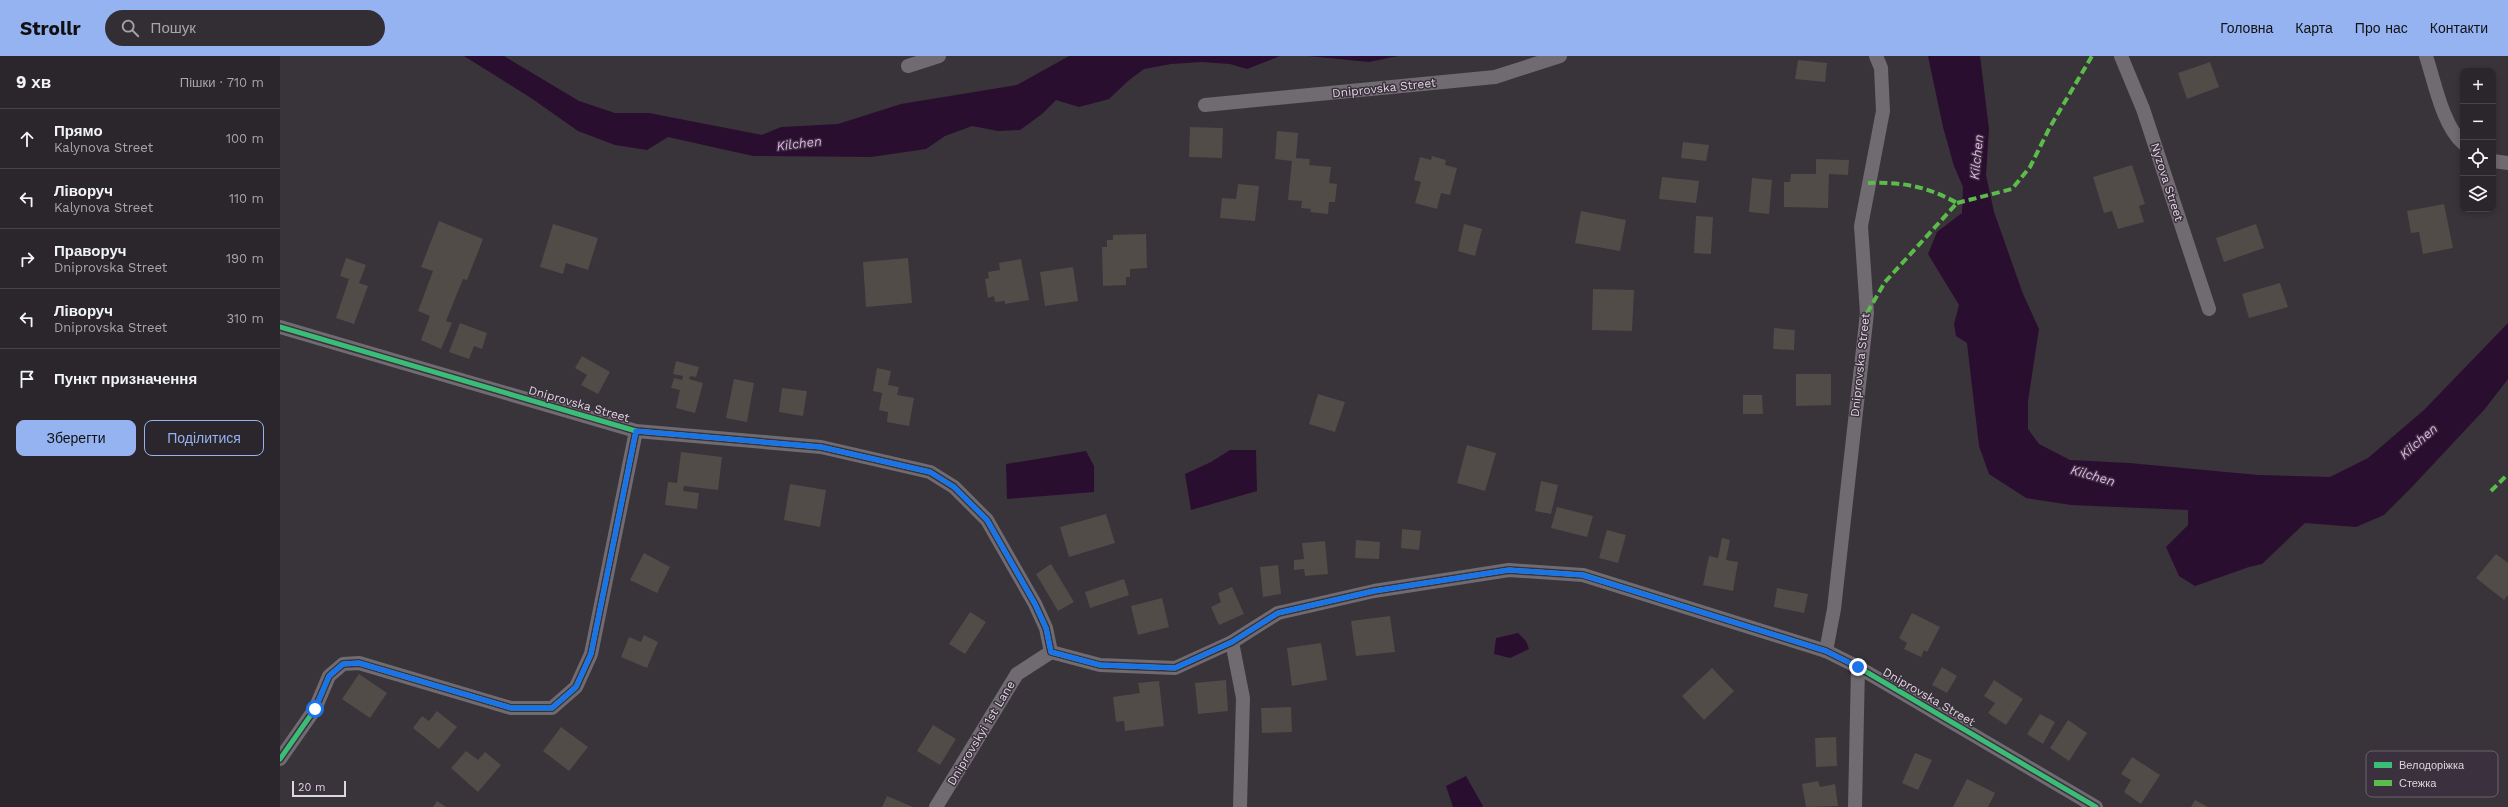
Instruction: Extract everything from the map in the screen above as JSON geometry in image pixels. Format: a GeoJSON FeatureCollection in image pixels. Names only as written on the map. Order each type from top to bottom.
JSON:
{"type":"FeatureCollection","features":[{"type":"Feature","properties":{"kind":"street"},"geometry":{"type":"LineString","coordinates":[[908,66],[939,56]]}},
{"type":"Feature","properties":{"kind":"street","name":"Dniprovska Street"},"geometry":{"type":"LineString","coordinates":[[1205,105],[1495,77],[1560,56]]}},
{"type":"Feature","properties":{"kind":"street","name":"Dniprovska Street"},"geometry":{"type":"LineString","coordinates":[[1826,651],[1834,609],[1867,313],[1861,226],[1883,111],[1881,68],[1876,56]]}},
{"type":"Feature","properties":{"kind":"street","name":"Nyzova Street"},"geometry":{"type":"LineString","coordinates":[[2121,56],[2143,110],[2209,309]]}},
{"type":"Feature","properties":{"kind":"street"},"geometry":{"type":"LineString","coordinates":[[2426,56],[2444,110],[2457,138],[2460,140]]}},
{"type":"Feature","properties":{"kind":"street"},"geometry":{"type":"LineString","coordinates":[[2496,161],[2508,163]]}},
{"type":"Feature","properties":{"kind":"street","name":"Dniprovska Street"},"geometry":{"type":"LineString","coordinates":[[280,327],[636,431],[821,447],[930,472],[954,487],[987,520],[1035,604],[1046,628],[1051,652],[1100,665],[1175,668],[1232,642],[1278,613],[1374,591],[1509,570],[1582,575],[1826,651],[1858,667],[2096,807]]}},
{"type":"Feature","properties":{"kind":"street"},"geometry":{"type":"LineString","coordinates":[[280,759],[315,709],[329,676],[343,664],[359,663],[511,708],[552,708],[576,687],[591,654],[636,431]]}},
{"type":"Feature","properties":{"kind":"street"},"geometry":{"type":"LineString","coordinates":[[1232,642],[1243,698],[1240,807]]}},
{"type":"Feature","properties":{"kind":"street","name":"Dniprovskyi 1st Lane"},"geometry":{"type":"LineString","coordinates":[[936,807],[1017,674],[1051,652]]}},
{"type":"Feature","properties":{"kind":"street"},"geometry":{"type":"LineString","coordinates":[[1855,807],[1858,667]]}},
{"type":"Feature","properties":{"kind":"water","name":"Kilchen"},"geometry":{"type":"Polygon","coordinates":[[[464,56],[504,56],[579,101],[615,113],[649,113],[762,135],[781,127],[838,124],[901,104],[1017,85],[1069,56],[1280,56],[1247,69],[1230,64],[1202,62],[1171,64],[1144,69],[1128,81],[1109,99],[1079,107],[1056,100],[1042,114],[1020,130],[998,131],[972,126],[945,136],[926,149],[871,157],[753,156],[668,137],[647,150],[615,145],[578,131],[531,98],[464,56]]]}},
{"type":"Feature","properties":{"kind":"water"},"geometry":{"type":"Polygon","coordinates":[[[1308,56],[1398,56],[1369,62],[1308,56]]]}},
{"type":"Feature","properties":{"kind":"water","name":"Kilchen"},"geometry":{"type":"Polygon","coordinates":[[[1928,56],[1980,56],[1989,129],[1986,175],[1994,212],[2023,294],[2039,329],[2028,401],[2028,429],[2039,444],[2070,460],[2129,463],[2258,475],[2330,477],[2368,458],[2424,410],[2508,323],[2508,379],[2484,410],[2384,515],[2356,527],[2305,523],[2262,564],[2249,567],[2195,586],[2179,576],[2166,547],[2188,525],[2188,510],[2071,505],[2026,498],[1989,474],[1979,446],[1967,343],[1956,336],[1954,324],[1959,305],[1928,254],[1937,232],[1962,213],[1963,187],[1954,166],[1943,127],[1928,56]]]}},
{"type":"Feature","properties":{"kind":"water"},"geometry":{"type":"Polygon","coordinates":[[[1230,450],[1256,450],[1257,491],[1191,510],[1185,474],[1211,462],[1230,450]]]}},
{"type":"Feature","properties":{"kind":"water"},"geometry":{"type":"Polygon","coordinates":[[[1086,451],[1094,466],[1094,492],[1007,499],[1006,464],[1086,451]]]}},
{"type":"Feature","properties":{"kind":"water"},"geometry":{"type":"Polygon","coordinates":[[[1518,633],[1526,641],[1529,649],[1510,658],[1494,654],[1496,638],[1518,633]]]}},
{"type":"Feature","properties":{"kind":"water"},"geometry":{"type":"Polygon","coordinates":[[[1466,776],[1483,806],[1482,807],[1453,807],[1446,786],[1466,776]]]}},
{"type":"Feature","properties":{"kind":"building"},"geometry":{"type":"Polygon","coordinates":[[[1798,60],[1827,63],[1825,82],[1795,79],[1798,60]]]}},
{"type":"Feature","properties":{"kind":"building"},"geometry":{"type":"Polygon","coordinates":[[[2210,62],[2219,87],[2187,99],[2178,73],[2210,62]]]}},
{"type":"Feature","properties":{"kind":"building"},"geometry":{"type":"Polygon","coordinates":[[[1190,127],[1223,128],[1222,158],[1189,157],[1190,127]]]}},
{"type":"Feature","properties":{"kind":"building"},"geometry":{"type":"Polygon","coordinates":[[[1277,131],[1298,133],[1296,158],[1310,159],[1309,165],[1331,167],[1329,183],[1337,184],[1335,202],[1329,202],[1328,214],[1310,212],[1311,209],[1301,208],[1302,201],[1288,200],[1292,161],[1275,159],[1277,131]]]}},
{"type":"Feature","properties":{"kind":"building"},"geometry":{"type":"Polygon","coordinates":[[[1683,142],[1709,145],[1706,161],[1681,158],[1683,142]]]}},
{"type":"Feature","properties":{"kind":"building"},"geometry":{"type":"Polygon","coordinates":[[[1432,156],[1446,160],[1445,165],[1457,168],[1450,195],[1441,193],[1437,209],[1415,203],[1421,182],[1414,180],[1420,157],[1431,160],[1432,156]]]}},
{"type":"Feature","properties":{"kind":"building"},"geometry":{"type":"Polygon","coordinates":[[[1816,159],[1849,160],[1848,175],[1829,174],[1828,208],[1784,207],[1784,182],[1790,182],[1791,174],[1816,174],[1816,159]]]}},
{"type":"Feature","properties":{"kind":"building"},"geometry":{"type":"Polygon","coordinates":[[[2132,165],[2145,204],[2139,206],[2144,222],[2118,229],[2112,211],[2104,213],[2093,177],[2132,165]]]}},
{"type":"Feature","properties":{"kind":"building"},"geometry":{"type":"Polygon","coordinates":[[[1662,177],[1699,181],[1696,203],[1659,199],[1662,177]]]}},
{"type":"Feature","properties":{"kind":"building"},"geometry":{"type":"Polygon","coordinates":[[[1752,178],[1772,180],[1769,214],[1749,212],[1752,178]]]}},
{"type":"Feature","properties":{"kind":"building"},"geometry":{"type":"Polygon","coordinates":[[[1238,184],[1259,186],[1255,221],[1220,218],[1222,198],[1236,199],[1238,184]]]}},
{"type":"Feature","properties":{"kind":"building"},"geometry":{"type":"Polygon","coordinates":[[[2444,204],[2453,248],[2423,254],[2419,232],[2411,233],[2407,211],[2444,204]]]}},
{"type":"Feature","properties":{"kind":"building"},"geometry":{"type":"Polygon","coordinates":[[[1581,211],[1626,220],[1620,251],[1575,243],[1581,211]]]}},
{"type":"Feature","properties":{"kind":"building"},"geometry":{"type":"Polygon","coordinates":[[[1696,216],[1713,217],[1711,254],[1694,253],[1696,216]]]}},
{"type":"Feature","properties":{"kind":"building"},"geometry":{"type":"Polygon","coordinates":[[[439,221],[483,239],[467,280],[463,279],[446,321],[452,323],[441,349],[421,340],[430,316],[418,311],[433,271],[421,267],[439,221]]]}},
{"type":"Feature","properties":{"kind":"building"},"geometry":{"type":"Polygon","coordinates":[[[553,224],[598,238],[588,270],[566,263],[563,274],[540,267],[553,224]]]}},
{"type":"Feature","properties":{"kind":"building"},"geometry":{"type":"Polygon","coordinates":[[[1464,224],[1482,229],[1475,256],[1458,251],[1464,224]]]}},
{"type":"Feature","properties":{"kind":"building"},"geometry":{"type":"Polygon","coordinates":[[[2256,224],[2264,248],[2224,262],[2216,238],[2256,224]]]}},
{"type":"Feature","properties":{"kind":"building"},"geometry":{"type":"Polygon","coordinates":[[[1146,234],[1147,268],[1130,269],[1130,277],[1126,277],[1126,285],[1103,286],[1102,247],[1107,247],[1107,240],[1113,240],[1113,235],[1146,234]]]}},
{"type":"Feature","properties":{"kind":"building"},"geometry":{"type":"Polygon","coordinates":[[[346,258],[366,265],[359,283],[368,286],[354,324],[336,318],[349,279],[340,276],[346,258]]]}},
{"type":"Feature","properties":{"kind":"building"},"geometry":{"type":"Polygon","coordinates":[[[908,258],[912,303],[866,307],[863,262],[908,258]]]}},
{"type":"Feature","properties":{"kind":"building"},"geometry":{"type":"Polygon","coordinates":[[[1021,259],[1029,300],[1005,304],[1005,301],[995,302],[994,296],[988,298],[985,279],[989,278],[988,272],[1000,270],[999,263],[1021,259]]]}},
{"type":"Feature","properties":{"kind":"building"},"geometry":{"type":"Polygon","coordinates":[[[1073,267],[1078,301],[1045,306],[1040,272],[1073,267]]]}},
{"type":"Feature","properties":{"kind":"building"},"geometry":{"type":"Polygon","coordinates":[[[2280,283],[2288,307],[2249,318],[2242,294],[2280,283]]]}},
{"type":"Feature","properties":{"kind":"building"},"geometry":{"type":"Polygon","coordinates":[[[1593,289],[1634,290],[1632,331],[1592,330],[1593,289]]]}},
{"type":"Feature","properties":{"kind":"building"},"geometry":{"type":"Polygon","coordinates":[[[460,323],[487,333],[482,349],[474,346],[469,359],[449,352],[460,323]]]}},
{"type":"Feature","properties":{"kind":"building"},"geometry":{"type":"Polygon","coordinates":[[[1774,328],[1795,330],[1794,350],[1773,349],[1774,328]]]}},
{"type":"Feature","properties":{"kind":"building"},"geometry":{"type":"Polygon","coordinates":[[[582,356],[610,372],[598,394],[581,385],[587,375],[575,368],[582,356]]]}},
{"type":"Feature","properties":{"kind":"building"},"geometry":{"type":"Polygon","coordinates":[[[676,361],[699,367],[696,377],[690,376],[689,379],[703,383],[695,413],[676,408],[680,390],[671,388],[674,378],[682,380],[683,376],[673,374],[676,361]]]}},
{"type":"Feature","properties":{"kind":"building"},"geometry":{"type":"Polygon","coordinates":[[[877,368],[891,371],[888,385],[899,387],[897,395],[914,398],[909,426],[887,422],[888,412],[879,410],[882,393],[873,391],[877,368]]]}},
{"type":"Feature","properties":{"kind":"building"},"geometry":{"type":"Polygon","coordinates":[[[1796,374],[1831,374],[1831,405],[1796,406],[1796,374]]]}},
{"type":"Feature","properties":{"kind":"building"},"geometry":{"type":"Polygon","coordinates":[[[734,379],[754,383],[747,422],[726,418],[734,379]]]}},
{"type":"Feature","properties":{"kind":"building"},"geometry":{"type":"Polygon","coordinates":[[[782,388],[807,391],[803,416],[779,412],[782,388]]]}},
{"type":"Feature","properties":{"kind":"building"},"geometry":{"type":"Polygon","coordinates":[[[1318,394],[1345,402],[1335,432],[1309,424],[1318,394]]]}},
{"type":"Feature","properties":{"kind":"building"},"geometry":{"type":"Polygon","coordinates":[[[1743,395],[1762,395],[1763,414],[1743,414],[1743,395]]]}},
{"type":"Feature","properties":{"kind":"building"},"geometry":{"type":"Polygon","coordinates":[[[1467,445],[1496,453],[1485,491],[1457,483],[1467,445]]]}},
{"type":"Feature","properties":{"kind":"building"},"geometry":{"type":"Polygon","coordinates":[[[681,452],[722,457],[718,490],[684,486],[683,491],[699,493],[697,509],[665,505],[668,482],[677,483],[681,452]]]}},
{"type":"Feature","properties":{"kind":"building"},"geometry":{"type":"Polygon","coordinates":[[[1541,481],[1558,485],[1551,514],[1535,511],[1541,481]]]}},
{"type":"Feature","properties":{"kind":"building"},"geometry":{"type":"Polygon","coordinates":[[[790,484],[826,490],[820,527],[784,520],[790,484]]]}},
{"type":"Feature","properties":{"kind":"building"},"geometry":{"type":"Polygon","coordinates":[[[1557,507],[1593,516],[1587,537],[1551,528],[1557,507]]]}},
{"type":"Feature","properties":{"kind":"building"},"geometry":{"type":"Polygon","coordinates":[[[1106,514],[1115,543],[1069,557],[1060,527],[1106,514]]]}},
{"type":"Feature","properties":{"kind":"building"},"geometry":{"type":"Polygon","coordinates":[[[1402,529],[1421,531],[1419,550],[1401,548],[1402,529]]]}},
{"type":"Feature","properties":{"kind":"building"},"geometry":{"type":"Polygon","coordinates":[[[1607,530],[1626,535],[1618,563],[1599,558],[1607,530]]]}},
{"type":"Feature","properties":{"kind":"building"},"geometry":{"type":"Polygon","coordinates":[[[1722,538],[1730,540],[1726,560],[1738,562],[1733,591],[1703,585],[1709,556],[1718,558],[1722,538]]]}},
{"type":"Feature","properties":{"kind":"building"},"geometry":{"type":"Polygon","coordinates":[[[1356,540],[1380,542],[1379,559],[1355,558],[1356,540]]]}},
{"type":"Feature","properties":{"kind":"building"},"geometry":{"type":"Polygon","coordinates":[[[1325,541],[1328,574],[1305,576],[1304,569],[1294,570],[1294,560],[1304,559],[1302,543],[1325,541]]]}},
{"type":"Feature","properties":{"kind":"building"},"geometry":{"type":"Polygon","coordinates":[[[644,553],[670,567],[657,593],[630,580],[644,553]]]}},
{"type":"Feature","properties":{"kind":"building"},"geometry":{"type":"Polygon","coordinates":[[[2496,554],[2508,563],[2508,595],[2504,600],[2476,578],[2496,554]]]}},
{"type":"Feature","properties":{"kind":"building"},"geometry":{"type":"Polygon","coordinates":[[[1051,564],[1074,602],[1058,611],[1036,574],[1051,564]]]}},
{"type":"Feature","properties":{"kind":"building"},"geometry":{"type":"Polygon","coordinates":[[[1278,565],[1281,594],[1263,597],[1260,567],[1278,565]]]}},
{"type":"Feature","properties":{"kind":"building"},"geometry":{"type":"Polygon","coordinates":[[[1124,579],[1129,595],[1090,608],[1085,592],[1124,579]]]}},
{"type":"Feature","properties":{"kind":"building"},"geometry":{"type":"Polygon","coordinates":[[[1232,587],[1244,614],[1219,625],[1211,607],[1221,602],[1218,593],[1232,587]]]}},
{"type":"Feature","properties":{"kind":"building"},"geometry":{"type":"Polygon","coordinates":[[[1777,588],[1808,594],[1804,613],[1774,607],[1777,588]]]}},
{"type":"Feature","properties":{"kind":"building"},"geometry":{"type":"Polygon","coordinates":[[[1162,598],[1169,627],[1138,635],[1131,606],[1162,598]]]}},
{"type":"Feature","properties":{"kind":"building"},"geometry":{"type":"Polygon","coordinates":[[[970,612],[986,622],[965,654],[949,644],[970,612]]]}},
{"type":"Feature","properties":{"kind":"building"},"geometry":{"type":"Polygon","coordinates":[[[1912,613],[1940,627],[1927,652],[1924,650],[1921,657],[1904,649],[1907,643],[1899,638],[1912,613]]]}},
{"type":"Feature","properties":{"kind":"building"},"geometry":{"type":"Polygon","coordinates":[[[1390,616],[1395,652],[1356,656],[1351,621],[1390,616]]]}},
{"type":"Feature","properties":{"kind":"building"},"geometry":{"type":"Polygon","coordinates":[[[644,635],[658,642],[647,668],[621,657],[629,637],[641,642],[644,635]]]}},
{"type":"Feature","properties":{"kind":"building"},"geometry":{"type":"Polygon","coordinates":[[[1321,643],[1327,680],[1292,686],[1287,648],[1321,643]]]}},
{"type":"Feature","properties":{"kind":"building"},"geometry":{"type":"Polygon","coordinates":[[[1942,667],[1957,676],[1947,693],[1932,685],[1942,667]]]}},
{"type":"Feature","properties":{"kind":"building"},"geometry":{"type":"Polygon","coordinates":[[[1712,668],[1734,691],[1704,720],[1682,696],[1712,668]]]}},
{"type":"Feature","properties":{"kind":"building"},"geometry":{"type":"Polygon","coordinates":[[[359,674],[387,693],[370,718],[342,699],[359,674]]]}},
{"type":"Feature","properties":{"kind":"building"},"geometry":{"type":"Polygon","coordinates":[[[1226,680],[1228,711],[1198,714],[1195,683],[1226,680]]]}},
{"type":"Feature","properties":{"kind":"building"},"geometry":{"type":"Polygon","coordinates":[[[1994,680],[2023,699],[2006,725],[1988,713],[1995,703],[1984,696],[1994,680]]]}},
{"type":"Feature","properties":{"kind":"building"},"geometry":{"type":"Polygon","coordinates":[[[1159,681],[1164,726],[1125,731],[1124,721],[1116,722],[1113,697],[1140,693],[1138,683],[1159,681]]]}},
{"type":"Feature","properties":{"kind":"building"},"geometry":{"type":"Polygon","coordinates":[[[1291,707],[1292,732],[1262,733],[1261,708],[1291,707]]]}},
{"type":"Feature","properties":{"kind":"building"},"geometry":{"type":"Polygon","coordinates":[[[437,711],[457,727],[439,749],[413,728],[422,716],[429,721],[437,711]]]}},
{"type":"Feature","properties":{"kind":"building"},"geometry":{"type":"Polygon","coordinates":[[[2040,714],[2055,722],[2043,744],[2027,734],[2040,714]]]}},
{"type":"Feature","properties":{"kind":"building"},"geometry":{"type":"Polygon","coordinates":[[[2068,720],[2087,733],[2069,761],[2050,748],[2068,720]]]}},
{"type":"Feature","properties":{"kind":"building"},"geometry":{"type":"Polygon","coordinates":[[[933,725],[956,739],[940,765],[917,751],[933,725]]]}},
{"type":"Feature","properties":{"kind":"building"},"geometry":{"type":"Polygon","coordinates":[[[561,727],[588,747],[569,771],[543,751],[561,727]]]}},
{"type":"Feature","properties":{"kind":"building"},"geometry":{"type":"Polygon","coordinates":[[[1836,737],[1837,766],[1816,767],[1815,738],[1836,737]]]}},
{"type":"Feature","properties":{"kind":"building"},"geometry":{"type":"Polygon","coordinates":[[[466,751],[478,760],[485,752],[501,765],[478,792],[451,768],[466,751]]]}},
{"type":"Feature","properties":{"kind":"building"},"geometry":{"type":"Polygon","coordinates":[[[1915,753],[1932,760],[1918,790],[1902,783],[1915,753]]]}},
{"type":"Feature","properties":{"kind":"building"},"geometry":{"type":"Polygon","coordinates":[[[2132,757],[2160,775],[2141,804],[2124,792],[2131,780],[2121,774],[2132,757]]]}},
{"type":"Feature","properties":{"kind":"building"},"geometry":{"type":"Polygon","coordinates":[[[1967,779],[1995,793],[1988,807],[1953,807],[1967,779]]]}},
{"type":"Feature","properties":{"kind":"building"},"geometry":{"type":"Polygon","coordinates":[[[1818,781],[1820,787],[1835,784],[1838,806],[1806,807],[1802,784],[1818,781]]]}},
{"type":"Feature","properties":{"kind":"building"},"geometry":{"type":"Polygon","coordinates":[[[887,796],[913,807],[882,807],[887,796]]]}},
{"type":"Feature","properties":{"kind":"building"},"geometry":{"type":"Polygon","coordinates":[[[2195,800],[2208,807],[2191,807],[2195,800]]]}},
{"type":"Feature","properties":{"kind":"building"},"geometry":{"type":"Polygon","coordinates":[[[437,801],[446,807],[433,807],[437,801]]]}},
{"type":"Feature","properties":{"kind":"marked path"},"geometry":{"type":"LineString","coordinates":[[1957,203],[2012,189],[2030,167],[2050,127],[2092,56]]}},
{"type":"Feature","properties":{"kind":"marked path"},"geometry":{"type":"LineString","coordinates":[[1867,313],[1885,282],[1957,203],[1946,197],[1914,186],[1892,183],[1868,183]]}},
{"type":"Feature","properties":{"kind":"marked path"},"geometry":{"type":"LineString","coordinates":[[2491,491],[2508,474]]}},
{"type":"Feature","properties":{"kind":"cycle path"},"geometry":{"type":"LineString","coordinates":[[280,327],[636,431],[821,447],[930,472],[954,487],[987,520],[1035,604],[1046,628],[1051,652],[1100,665],[1175,668],[1232,642],[1278,613],[1374,591],[1509,570],[1583,575],[1826,651],[1858,667],[2096,807]]}},
{"type":"Feature","properties":{"kind":"cycle path"},"geometry":{"type":"LineString","coordinates":[[280,759],[315,709],[329,676],[343,664],[359,663],[511,708],[552,708],[576,687],[591,654],[636,431]]}},
{"type":"Feature","properties":{"kind":"route"},"geometry":{"type":"LineString","coordinates":[[315,709],[329,676],[343,664],[359,663],[511,708],[552,708],[576,687],[591,654],[613,552],[636,431],[821,447],[930,472],[954,487],[987,520],[1035,604],[1046,628],[1051,652],[1100,665],[1175,668],[1232,642],[1278,613],[1374,591],[1509,570],[1582,575],[1826,651],[1858,667]]}}]}
